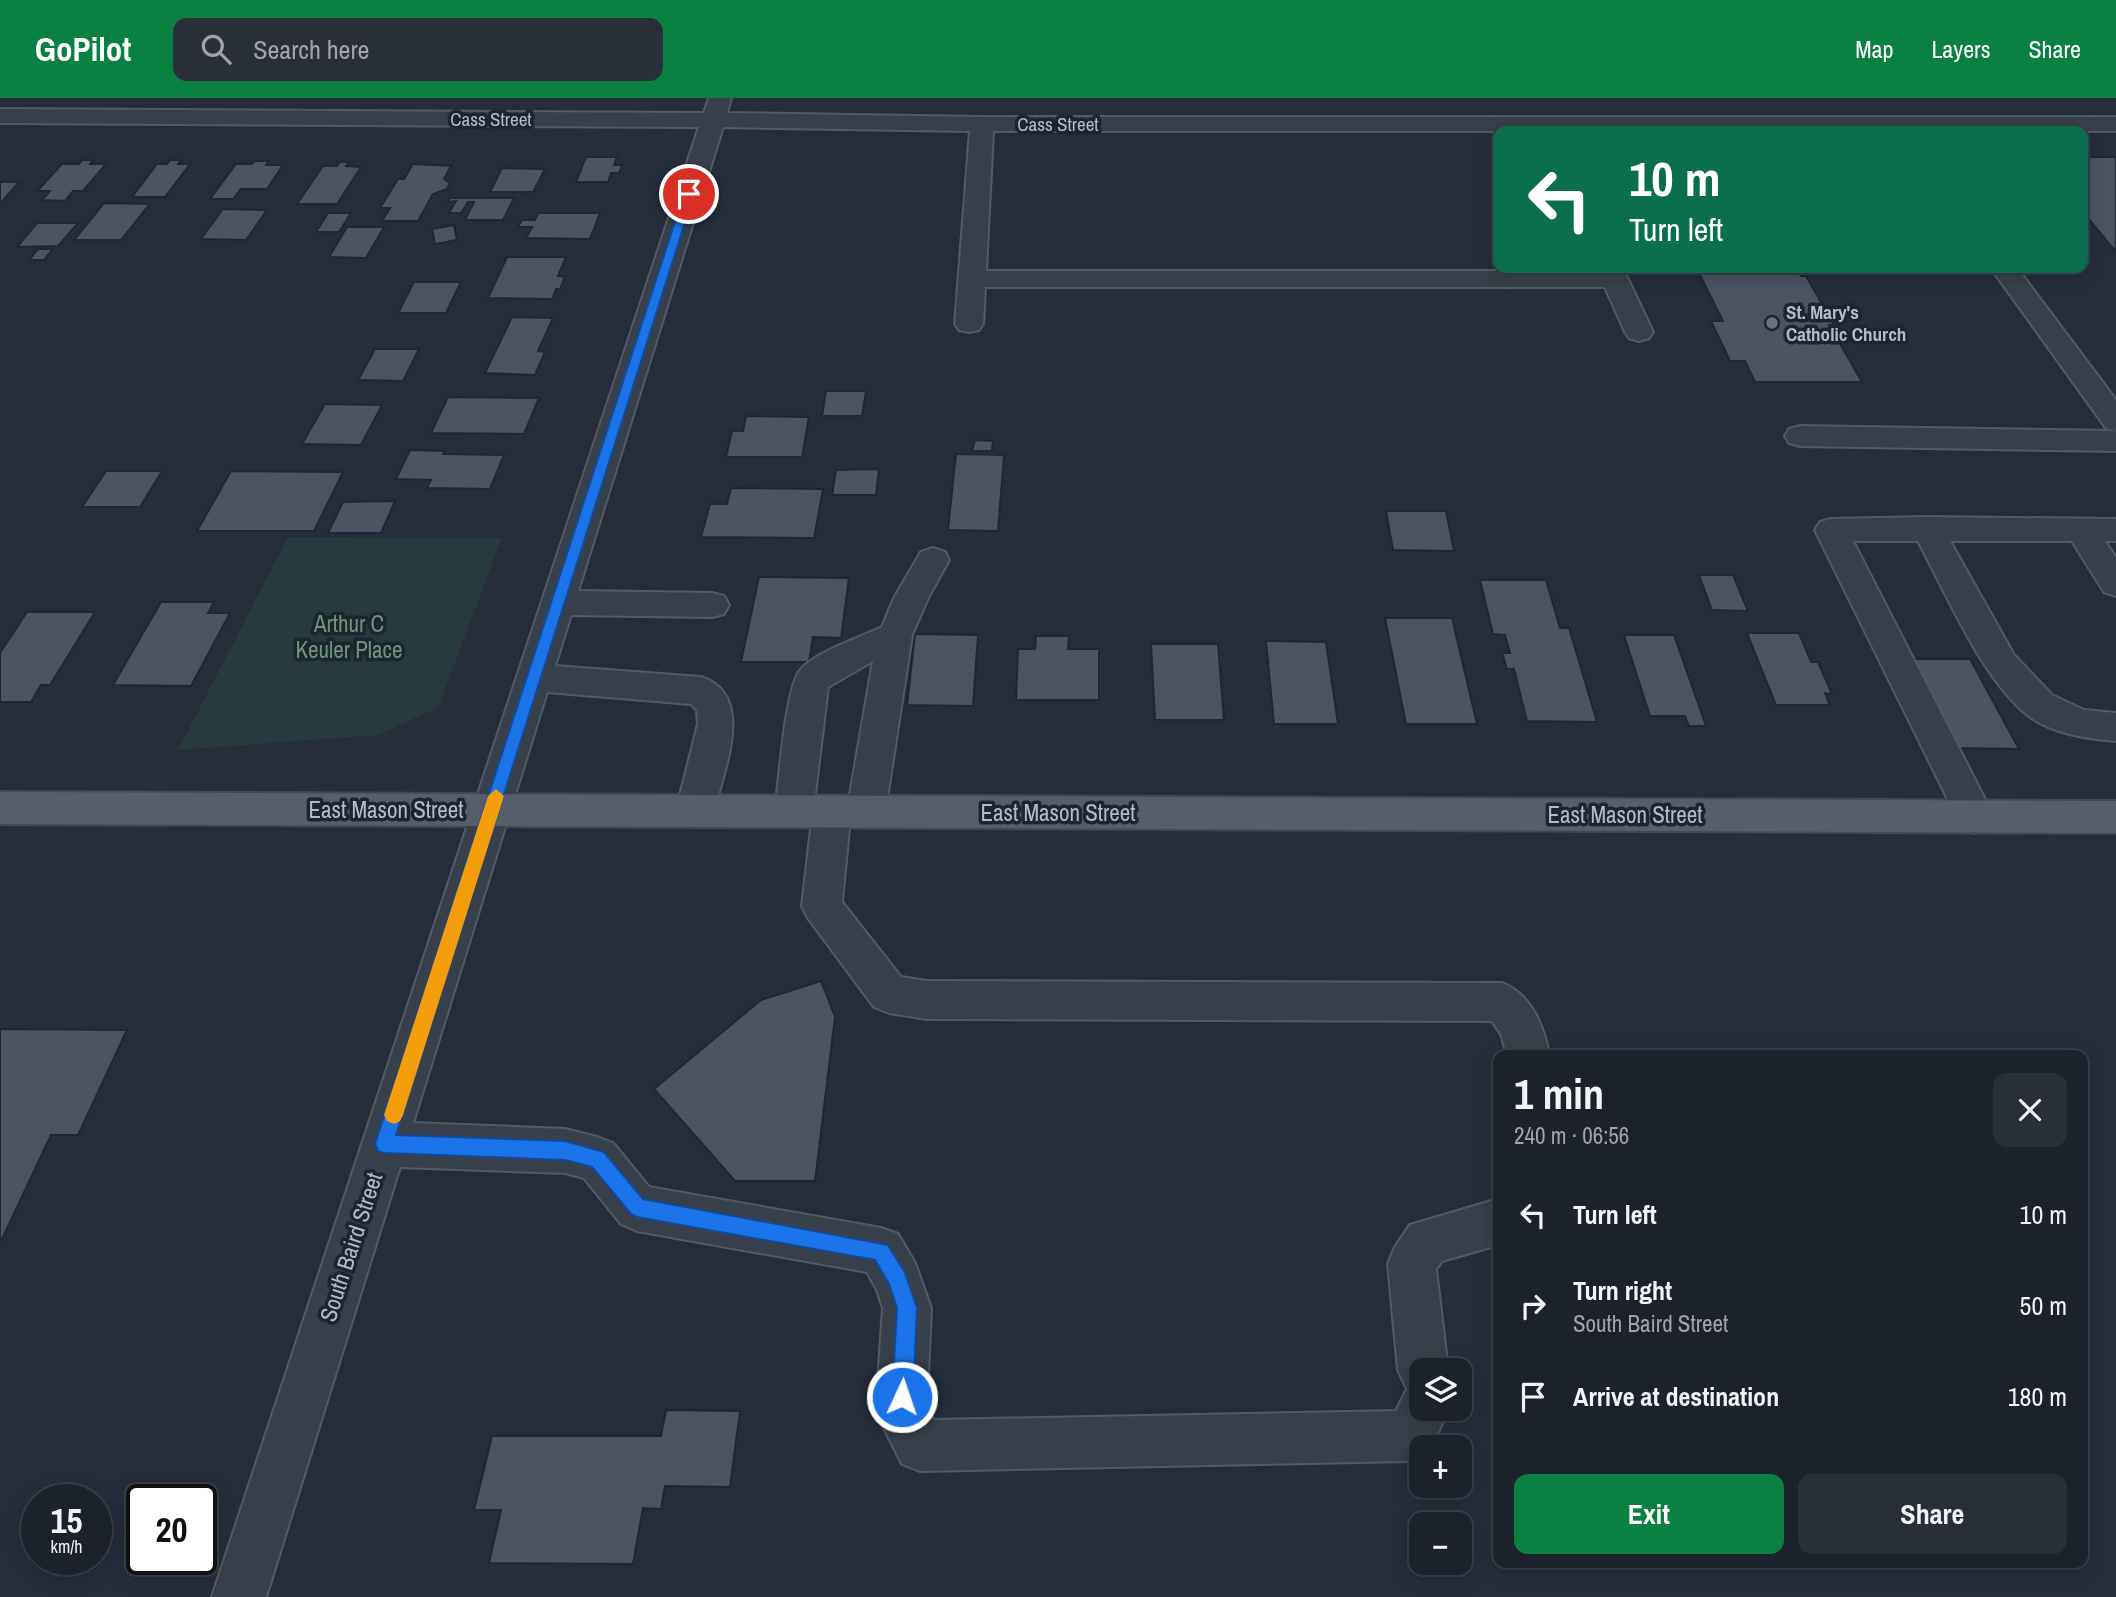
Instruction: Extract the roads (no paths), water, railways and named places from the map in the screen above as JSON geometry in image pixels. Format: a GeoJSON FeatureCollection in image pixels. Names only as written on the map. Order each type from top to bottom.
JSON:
{"type":"FeatureCollection","features":[{"type":"Feature","properties":{"kind":"main road","name":"East Mason Street"},"geometry":{"type":"LineString","coordinates":[[0,808],[2116,817]]}},
{"type":"Feature","properties":{"kind":"street","name":"Cass Street"},"geometry":{"type":"LineString","coordinates":[[0,116],[716,109],[982,124],[1896,120],[2116,124]]}},
{"type":"Feature","properties":{"kind":"street","name":"South Baird Street"},"geometry":{"type":"LineString","coordinates":[[239,1597],[716,109]]}},
{"type":"Feature","properties":{"kind":"street"},"geometry":{"type":"LineString","coordinates":[[969,324],[982,124]]}},
{"type":"Feature","properties":{"kind":"street"},"geometry":{"type":"LineString","coordinates":[[2008,273],[2116,421]]}},
{"type":"Feature","properties":{"kind":"street"},"geometry":{"type":"LineString","coordinates":[[972,279],[1615,279],[1639,332]]}},
{"type":"Feature","properties":{"kind":"street"},"geometry":{"type":"LineString","coordinates":[[1800,436],[2116,441]]}},
{"type":"Feature","properties":{"kind":"street"},"geometry":{"type":"LineString","coordinates":[[1927,528],[2002,664],[2039,705],[2080,724],[2116,727]]}},
{"type":"Feature","properties":{"kind":"street"},"geometry":{"type":"LineString","coordinates":[[1975,817],[1831,530],[2116,530]]}},
{"type":"Feature","properties":{"kind":"street"},"geometry":{"type":"LineString","coordinates":[[2081,530],[2116,584]]}},
{"type":"Feature","properties":{"kind":"street"},"geometry":{"type":"LineString","coordinates":[[933,561],[911,598],[895,635],[831,812],[822,906],[889,995],[940,1000],[1502,1002],[1516,1016],[1525,1035],[1527,1050]]}},
{"type":"Feature","properties":{"kind":"street"},"geometry":{"type":"LineString","coordinates":[[558,603],[712,605]]}},
{"type":"Feature","properties":{"kind":"street"},"geometry":{"type":"LineString","coordinates":[[831,812],[808,695],[813,679],[834,665],[895,635]]}},
{"type":"Feature","properties":{"kind":"street"},"geometry":{"type":"LineString","coordinates":[[534,678],[701,691],[714,706],[716,724],[695,811]]}},
{"type":"Feature","properties":{"kind":"street"},"geometry":{"type":"LineString","coordinates":[[384,1144],[565,1150],[597,1159],[637,1208],[881,1251],[898,1280],[907,1308],[902,1397],[906,1424],[920,1446],[1410,1436],[1418,1421]]}},
{"type":"Feature","properties":{"kind":"street"},"geometry":{"type":"LineString","coordinates":[[1422,1358],[1412,1264],[1427,1242],[1493,1223]]}},
{"type":"Feature","properties":{"kind":"place","name":"St. Mary's Catholic Church"},"geometry":{"type":"Point","coordinates":[1772,323]}},
{"type":"Feature","properties":{"kind":"park label","name":"Arthur C Keuler Place"},"geometry":{"type":"Point","coordinates":[349,637]}}]}
